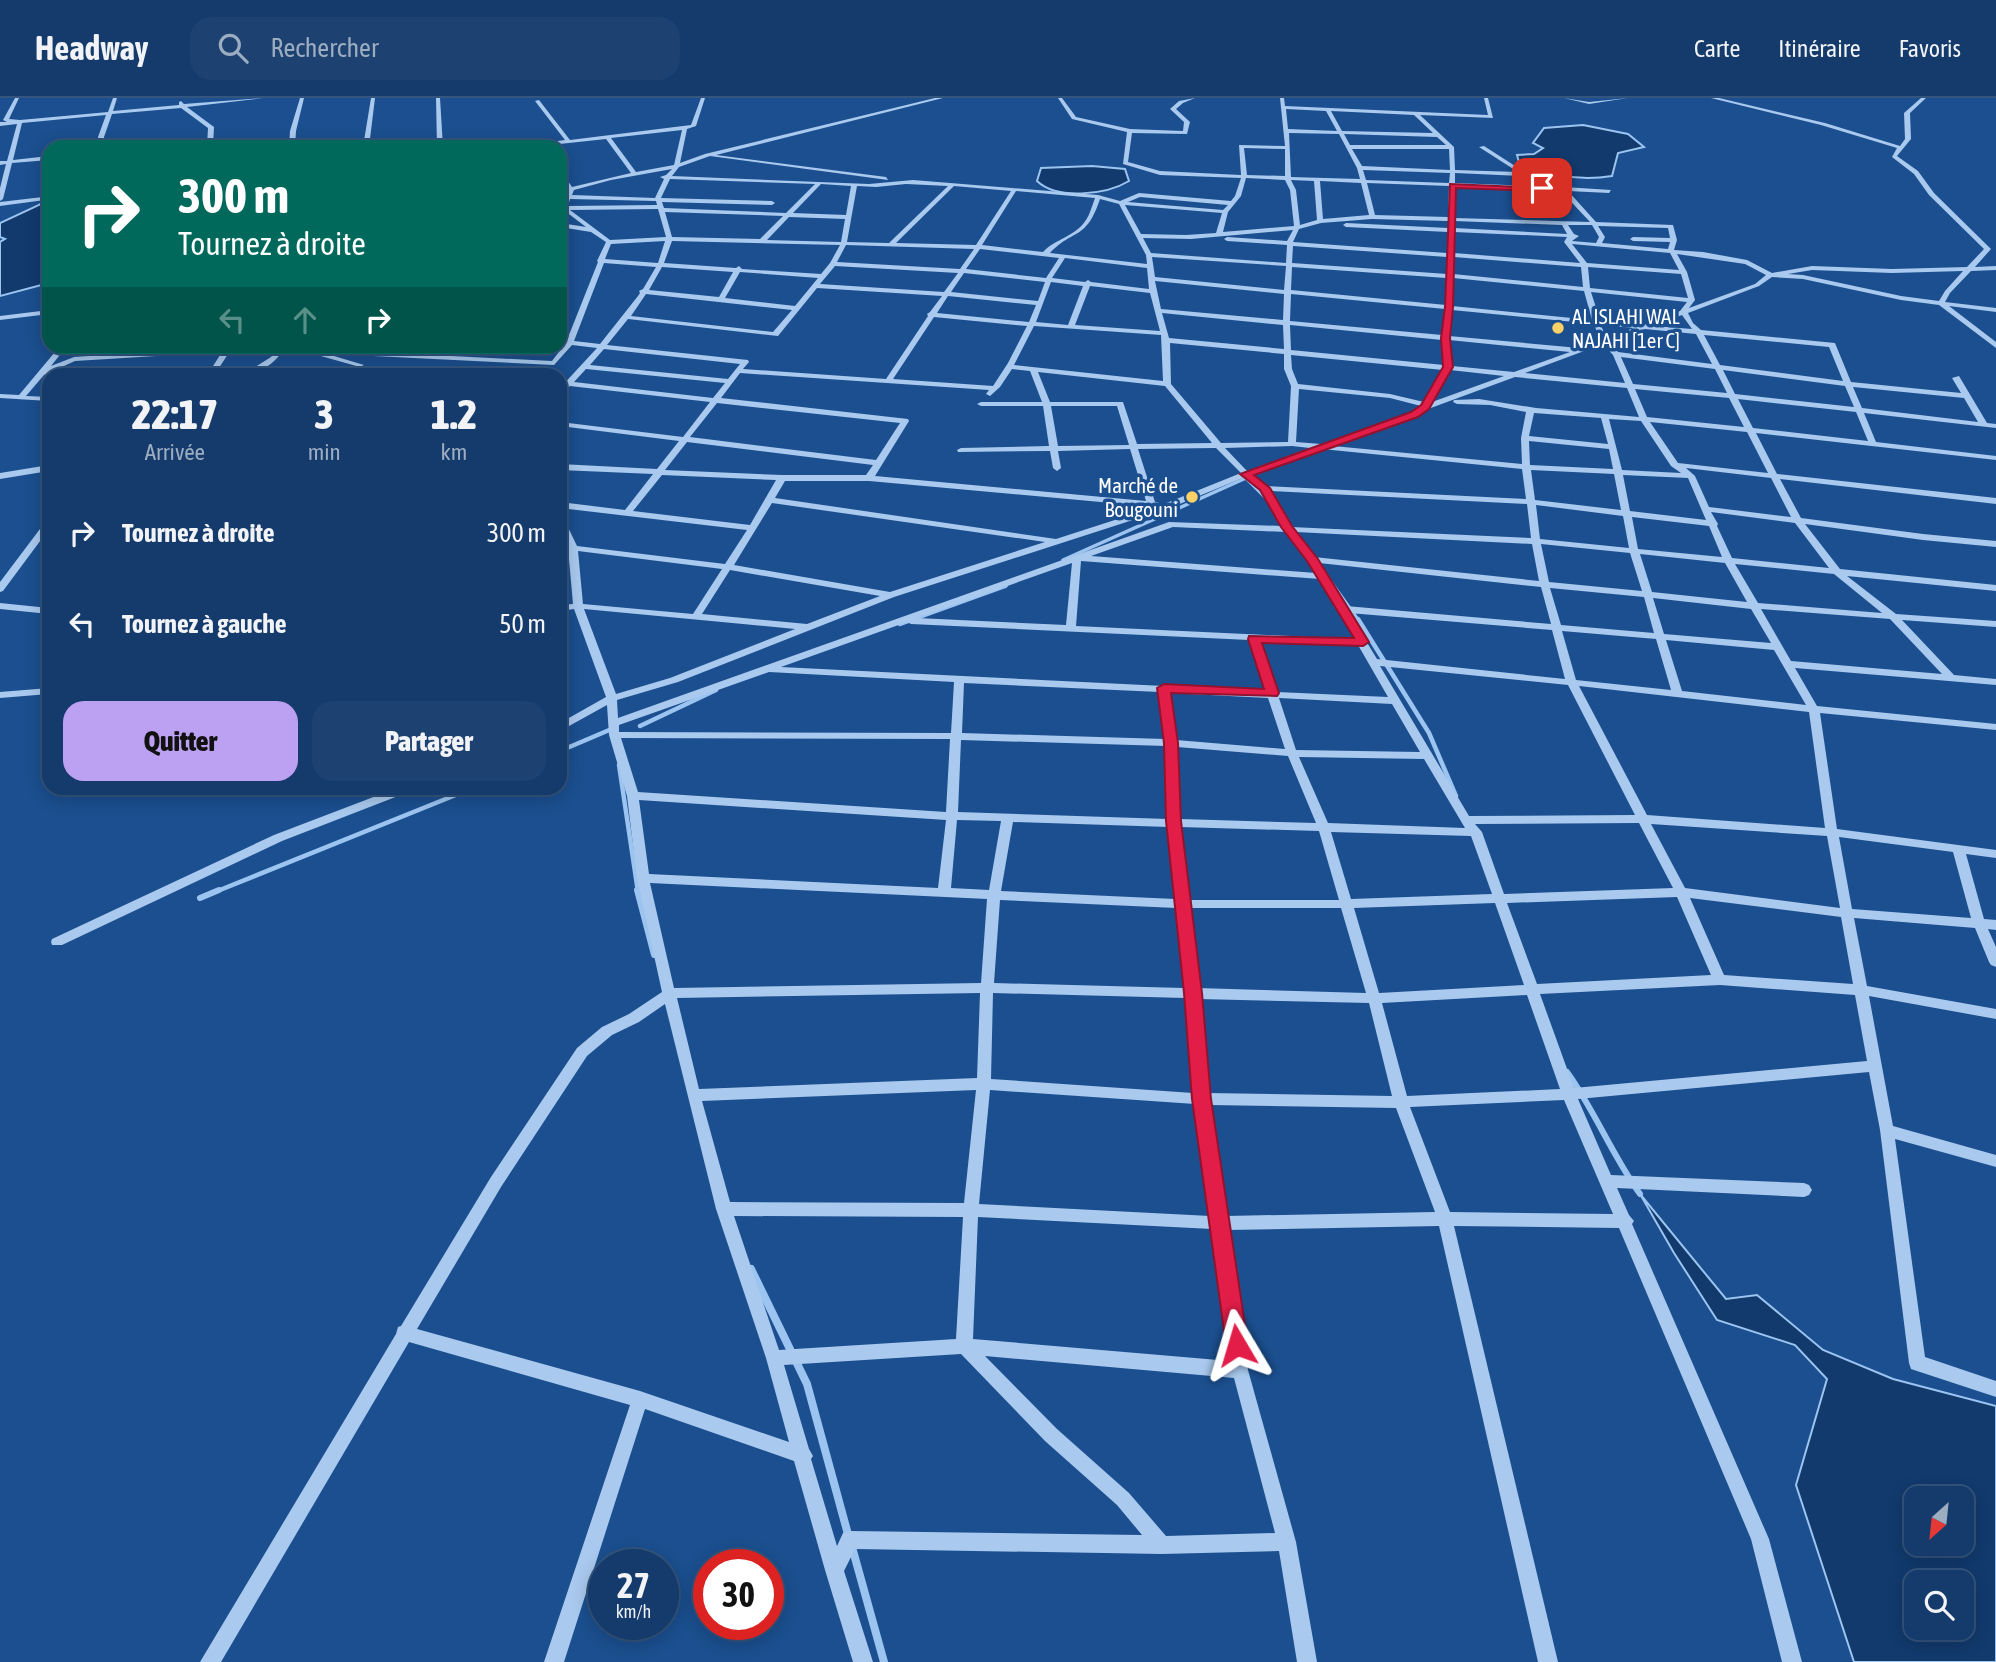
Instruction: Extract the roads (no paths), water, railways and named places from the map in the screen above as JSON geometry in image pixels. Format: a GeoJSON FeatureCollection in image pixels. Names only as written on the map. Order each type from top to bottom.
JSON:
{"type":"FeatureCollection","features":[{"type":"Feature","properties":{"kind":"street"},"geometry":{"type":"LineString","coordinates":[[17,98],[6,120],[20,122]]}},
{"type":"Feature","properties":{"kind":"street"},"geometry":{"type":"LineString","coordinates":[[101,140],[115,98]]}},
{"type":"Feature","properties":{"kind":"street"},"geometry":{"type":"LineString","coordinates":[[180,98],[182,106],[211,127],[211,140]]}},
{"type":"Feature","properties":{"kind":"street"},"geometry":{"type":"LineString","coordinates":[[0,124],[262,98]]}},
{"type":"Feature","properties":{"kind":"street"},"geometry":{"type":"LineString","coordinates":[[292,140],[302,98]]}},
{"type":"Feature","properties":{"kind":"street"},"geometry":{"type":"LineString","coordinates":[[367,140],[373,98]]}},
{"type":"Feature","properties":{"kind":"street"},"geometry":{"type":"LineString","coordinates":[[438,98],[440,140]]}},
{"type":"Feature","properties":{"kind":"street"},"geometry":{"type":"LineString","coordinates":[[537,101],[568,141],[693,126],[703,98]]}},
{"type":"Feature","properties":{"kind":"street"},"geometry":{"type":"LineString","coordinates":[[567,190],[610,178],[677,166],[705,156],[941,98]]}},
{"type":"Feature","properties":{"kind":"street"},"geometry":{"type":"LineString","coordinates":[[1060,98],[1074,118],[1129,131],[1185,132],[1187,122],[1173,110],[1181,102],[1193,98]]}},
{"type":"Feature","properties":{"kind":"street"},"geometry":{"type":"LineString","coordinates":[[1282,98],[1288,148],[1288,179],[1293,190],[1297,228],[1290,242],[1286,323],[1288,369],[1295,386],[1292,444]]}},
{"type":"Feature","properties":{"kind":"street"},"geometry":{"type":"LineString","coordinates":[[1351,98],[1355,111]]}},
{"type":"Feature","properties":{"kind":"street"},"geometry":{"type":"LineString","coordinates":[[1282,107],[1491,117],[1486,98]]}},
{"type":"Feature","properties":{"kind":"street"},"geometry":{"type":"LineString","coordinates":[[1566,98],[1589,103],[1626,98]]}},
{"type":"Feature","properties":{"kind":"street"},"geometry":{"type":"LineString","coordinates":[[1713,98],[1823,124],[1902,148]]}},
{"type":"Feature","properties":{"kind":"street"},"geometry":{"type":"LineString","coordinates":[[1924,98],[1907,113],[1908,139],[1894,156],[1914,169],[1931,194],[1988,250],[1941,303]]}},
{"type":"Feature","properties":{"kind":"street"},"geometry":{"type":"LineString","coordinates":[[1328,110],[1360,167],[1371,217]]}},
{"type":"Feature","properties":{"kind":"street"},"geometry":{"type":"LineString","coordinates":[[1416,114],[1452,151],[1449,307],[1445,338],[1448,367],[1425,407]]}},
{"type":"Feature","properties":{"kind":"street"},"geometry":{"type":"LineString","coordinates":[[20,122],[0,201],[42,199]]}},
{"type":"Feature","properties":{"kind":"street"},"geometry":{"type":"LineString","coordinates":[[568,384],[625,317],[660,265],[669,239],[658,198],[668,177],[677,166],[685,128]]}},
{"type":"Feature","properties":{"kind":"street"},"geometry":{"type":"LineString","coordinates":[[1129,131],[1125,163],[1160,173],[1609,191]]}},
{"type":"Feature","properties":{"kind":"street"},"geometry":{"type":"LineString","coordinates":[[1286,131],[1439,135]]}},
{"type":"Feature","properties":{"kind":"street"},"geometry":{"type":"LineString","coordinates":[[607,137],[635,174]]}},
{"type":"Feature","properties":{"kind":"street"},"geometry":{"type":"LineString","coordinates":[[1219,234],[1224,212],[1238,195],[1244,177],[1241,146],[1288,148]]}},
{"type":"Feature","properties":{"kind":"street"},"geometry":{"type":"LineString","coordinates":[[1482,147],[1524,174]]}},
{"type":"Feature","properties":{"kind":"street"},"geometry":{"type":"LineString","coordinates":[[1352,150],[1452,151]]}},
{"type":"Feature","properties":{"kind":"street"},"geometry":{"type":"LineString","coordinates":[[705,156],[909,182],[1098,197],[1121,203],[1224,212]]}},
{"type":"Feature","properties":{"kind":"street"},"geometry":{"type":"LineString","coordinates":[[0,163],[42,159]]}},
{"type":"Feature","properties":{"kind":"street"},"geometry":{"type":"LineString","coordinates":[[1360,167],[1544,175],[1564,189],[1595,223],[1600,241]]}},
{"type":"Feature","properties":{"kind":"street"},"geometry":{"type":"LineString","coordinates":[[610,178],[668,177],[864,186],[909,182]]}},
{"type":"Feature","properties":{"kind":"street"},"geometry":{"type":"LineString","coordinates":[[1317,180],[1320,221]]}},
{"type":"Feature","properties":{"kind":"street"},"geometry":{"type":"LineString","coordinates":[[567,182],[571,189]]}},
{"type":"Feature","properties":{"kind":"street"},"geometry":{"type":"LineString","coordinates":[[761,242],[818,183]]}},
{"type":"Feature","properties":{"kind":"street"},"geometry":{"type":"LineString","coordinates":[[625,317],[775,334],[833,264],[844,243],[846,217],[854,184]]}},
{"type":"Feature","properties":{"kind":"street"},"geometry":{"type":"LineString","coordinates":[[891,244],[953,185]]}},
{"type":"Feature","properties":{"kind":"street"},"geometry":{"type":"LineString","coordinates":[[571,189],[568,197],[772,202]]}},
{"type":"Feature","properties":{"kind":"street"},"geometry":{"type":"LineString","coordinates":[[888,381],[930,314],[980,247],[1014,190]]}},
{"type":"Feature","properties":{"kind":"street"},"geometry":{"type":"LineString","coordinates":[[1121,203],[1139,195],[1231,203]]}},
{"type":"Feature","properties":{"kind":"street"},"geometry":{"type":"LineString","coordinates":[[1046,253],[1054,242],[1073,234],[1087,223],[1098,197]]}},
{"type":"Feature","properties":{"kind":"street"},"geometry":{"type":"LineString","coordinates":[[1121,203],[1139,236],[1151,272],[1164,336],[1167,384],[1219,446],[1246,474],[1265,488],[1287,527],[1323,576],[1465,820],[1476,832],[1569,1094],[1626,1221],[1760,1539],[1792,1662]]}},
{"type":"Feature","properties":{"kind":"street"},"geometry":{"type":"LineString","coordinates":[[567,208],[661,208],[846,217]]}},
{"type":"Feature","properties":{"kind":"street"},"geometry":{"type":"LineString","coordinates":[[567,210],[609,242],[669,239],[980,247],[1046,253],[1288,292],[1832,345],[1873,444]]}},
{"type":"Feature","properties":{"kind":"street"},"geometry":{"type":"LineString","coordinates":[[1185,237],[1297,228],[1320,221],[1371,217],[1671,226],[1674,240],[1671,249],[1684,272],[1692,300]]}},
{"type":"Feature","properties":{"kind":"street"},"geometry":{"type":"LineString","coordinates":[[1563,222],[1569,239],[1584,264],[1587,288],[1604,341],[1616,354],[1645,421],[1674,464],[1691,475],[1729,562],[1814,710],[1846,913],[1887,1130],[1917,1363],[1996,1389]]}},
{"type":"Feature","properties":{"kind":"street"},"geometry":{"type":"LineString","coordinates":[[1305,224],[1451,230],[1671,249],[1747,262],[1771,275],[1803,277],[1901,298],[1996,310]]}},
{"type":"Feature","properties":{"kind":"street"},"geometry":{"type":"LineString","coordinates":[[567,226],[594,230]]}},
{"type":"Feature","properties":{"kind":"street"},"geometry":{"type":"LineString","coordinates":[[1139,236],[1290,242],[1684,272]]}},
{"type":"Feature","properties":{"kind":"street"},"geometry":{"type":"LineString","coordinates":[[1600,241],[1674,240]]}},
{"type":"Feature","properties":{"kind":"street"},"geometry":{"type":"LineString","coordinates":[[567,347],[609,242]]}},
{"type":"Feature","properties":{"kind":"street"},"geometry":{"type":"LineString","coordinates":[[1063,257],[1047,278],[1040,303],[1011,367],[981,404],[1119,404],[1152,505]]}},
{"type":"Feature","properties":{"kind":"street"},"geometry":{"type":"LineString","coordinates":[[600,261],[739,268],[822,276]]}},
{"type":"Feature","properties":{"kind":"street"},"geometry":{"type":"LineString","coordinates":[[833,264],[964,271],[1088,282],[1151,272],[1290,265],[1450,276],[1692,300]]}},
{"type":"Feature","properties":{"kind":"street"},"geometry":{"type":"LineString","coordinates":[[721,300],[739,268]]}},
{"type":"Feature","properties":{"kind":"street"},"geometry":{"type":"LineString","coordinates":[[567,723],[612,698],[674,680],[891,595],[1167,506],[1246,474],[1757,285],[1771,275],[1812,268],[1892,271],[1996,268]]}},
{"type":"Feature","properties":{"kind":"street"},"geometry":{"type":"LineString","coordinates":[[1071,327],[1088,282]]}},
{"type":"Feature","properties":{"kind":"street"},"geometry":{"type":"LineString","coordinates":[[814,286],[1040,303]]}},
{"type":"Feature","properties":{"kind":"street"},"geometry":{"type":"LineString","coordinates":[[642,291],[796,308]]}},
{"type":"Feature","properties":{"kind":"street"},"geometry":{"type":"LineString","coordinates":[[1683,311],[1692,300]]}},
{"type":"Feature","properties":{"kind":"street"},"geometry":{"type":"LineString","coordinates":[[1941,303],[1996,346]]}},
{"type":"Feature","properties":{"kind":"street"},"geometry":{"type":"LineString","coordinates":[[1160,311],[1580,351]]}},
{"type":"Feature","properties":{"kind":"street"},"geometry":{"type":"LineString","coordinates":[[1683,311],[1690,324],[1699,332],[1734,396],[1797,520],[1838,572],[1895,618],[1950,677]]}},
{"type":"Feature","properties":{"kind":"street"},"geometry":{"type":"LineString","coordinates":[[0,318],[42,313]]}},
{"type":"Feature","properties":{"kind":"street"},"geometry":{"type":"LineString","coordinates":[[930,314],[1164,336],[1996,426]]}},
{"type":"Feature","properties":{"kind":"street"},"geometry":{"type":"LineString","coordinates":[[567,343],[745,362],[628,512]]}},
{"type":"Feature","properties":{"kind":"street"},"geometry":{"type":"LineString","coordinates":[[45,368],[57,354]]}},
{"type":"Feature","properties":{"kind":"street"},"geometry":{"type":"LineString","coordinates":[[55,368],[74,359],[170,354]]}},
{"type":"Feature","properties":{"kind":"street"},"geometry":{"type":"LineString","coordinates":[[258,368],[277,354]]}},
{"type":"Feature","properties":{"kind":"street"},"geometry":{"type":"LineString","coordinates":[[321,354],[359,365]]}},
{"type":"Feature","properties":{"kind":"street"},"geometry":{"type":"LineString","coordinates":[[358,368],[373,354],[554,363],[561,354]]}},
{"type":"Feature","properties":{"kind":"street"},"geometry":{"type":"LineString","coordinates":[[1616,354],[1966,396]]}},
{"type":"Feature","properties":{"kind":"street"},"geometry":{"type":"LineString","coordinates":[[585,367],[729,381]]}},
{"type":"Feature","properties":{"kind":"street"},"geometry":{"type":"LineString","coordinates":[[1011,367],[1167,384]]}},
{"type":"Feature","properties":{"kind":"street"},"geometry":{"type":"LineString","coordinates":[[1033,369],[1047,405],[1057,468]]}},
{"type":"Feature","properties":{"kind":"street"},"geometry":{"type":"LineString","coordinates":[[21,397],[42,371]]}},
{"type":"Feature","properties":{"kind":"street"},"geometry":{"type":"LineString","coordinates":[[737,371],[995,388]]}},
{"type":"Feature","properties":{"kind":"street"},"geometry":{"type":"LineString","coordinates":[[38,376],[42,374]]}},
{"type":"Feature","properties":{"kind":"street"},"geometry":{"type":"LineString","coordinates":[[38,376],[42,377]]}},
{"type":"Feature","properties":{"kind":"street"},"geometry":{"type":"LineString","coordinates":[[1956,378],[1984,425]]}},
{"type":"Feature","properties":{"kind":"street"},"geometry":{"type":"LineString","coordinates":[[568,384],[905,421],[869,478]]}},
{"type":"Feature","properties":{"kind":"street"},"geometry":{"type":"LineString","coordinates":[[1295,386],[1390,396],[1425,407],[1469,400],[1530,411],[1604,415],[1996,458]]}},
{"type":"Feature","properties":{"kind":"street"},"geometry":{"type":"LineString","coordinates":[[0,398],[42,398]]}},
{"type":"Feature","properties":{"kind":"street"},"geometry":{"type":"LineString","coordinates":[[1530,411],[1525,438],[1526,467],[1536,541],[1555,628],[1571,681],[1681,892],[1720,980]]}},
{"type":"Feature","properties":{"kind":"street"},"geometry":{"type":"LineString","coordinates":[[1604,415],[1634,551],[1677,692]]}},
{"type":"Feature","properties":{"kind":"street"},"geometry":{"type":"LineString","coordinates":[[567,425],[880,463]]}},
{"type":"Feature","properties":{"kind":"street"},"geometry":{"type":"LineString","coordinates":[[1525,438],[1613,447]]}},
{"type":"Feature","properties":{"kind":"street"},"geometry":{"type":"LineString","coordinates":[[961,450],[1292,444],[1526,467],[1691,475]]}},
{"type":"Feature","properties":{"kind":"street"},"geometry":{"type":"LineString","coordinates":[[1674,464],[1996,501]]}},
{"type":"Feature","properties":{"kind":"street"},"geometry":{"type":"LineString","coordinates":[[567,467],[782,478],[869,478],[1167,506]]}},
{"type":"Feature","properties":{"kind":"street"},"geometry":{"type":"LineString","coordinates":[[0,476],[42,469]]}},
{"type":"Feature","properties":{"kind":"street"},"geometry":{"type":"LineString","coordinates":[[696,616],[754,528],[782,478]]}},
{"type":"Feature","properties":{"kind":"street"},"geometry":{"type":"LineString","coordinates":[[1265,488],[1532,502],[1714,524]]}},
{"type":"Feature","properties":{"kind":"street"},"geometry":{"type":"LineString","coordinates":[[770,500],[1059,542]]}},
{"type":"Feature","properties":{"kind":"street"},"geometry":{"type":"LineString","coordinates":[[567,506],[754,528]]}},
{"type":"Feature","properties":{"kind":"street"},"geometry":{"type":"LineString","coordinates":[[1706,509],[1889,534],[1996,544]]}},
{"type":"Feature","properties":{"kind":"street"},"geometry":{"type":"LineString","coordinates":[[614,729],[766,670],[1172,524],[1287,527],[1536,541],[1996,589]]}},
{"type":"Feature","properties":{"kind":"street"},"geometry":{"type":"LineString","coordinates":[[0,589],[42,534]]}},
{"type":"Feature","properties":{"kind":"street"},"geometry":{"type":"LineString","coordinates":[[567,541],[573,548],[578,606],[612,698],[614,729],[632,796],[643,878],[724,1209],[774,1358],[863,1662]]}},
{"type":"Feature","properties":{"kind":"street"},"geometry":{"type":"LineString","coordinates":[[34,546],[42,544]]}},
{"type":"Feature","properties":{"kind":"street"},"geometry":{"type":"LineString","coordinates":[[573,548],[728,567],[891,595]]}},
{"type":"Feature","properties":{"kind":"street"},"geometry":{"type":"LineString","coordinates":[[1077,558],[1323,576]]}},
{"type":"Feature","properties":{"kind":"street"},"geometry":{"type":"LineString","coordinates":[[1071,626],[1077,558]]}},
{"type":"Feature","properties":{"kind":"street"},"geometry":{"type":"LineString","coordinates":[[1312,559],[1646,592],[1754,606],[1996,624]]}},
{"type":"Feature","properties":{"kind":"street"},"geometry":{"type":"LineString","coordinates":[[0,606],[42,610]]}},
{"type":"Feature","properties":{"kind":"street"},"geometry":{"type":"LineString","coordinates":[[567,607],[696,616],[810,628]]}},
{"type":"Feature","properties":{"kind":"street"},"geometry":{"type":"LineString","coordinates":[[1342,609],[1779,648]]}},
{"type":"Feature","properties":{"kind":"street"},"geometry":{"type":"LineString","coordinates":[[904,620],[1071,626],[1254,639],[1363,642]]}},
{"type":"Feature","properties":{"kind":"street"},"geometry":{"type":"LineString","coordinates":[[1254,639],[1292,753],[1324,828],[1374,998],[1401,1102],[1445,1219],[1548,1662]]}},
{"type":"Feature","properties":{"kind":"street"},"geometry":{"type":"LineString","coordinates":[[1373,662],[1996,727]]}},
{"type":"Feature","properties":{"kind":"street"},"geometry":{"type":"LineString","coordinates":[[1787,664],[1996,682]]}},
{"type":"Feature","properties":{"kind":"street"},"geometry":{"type":"LineString","coordinates":[[766,670],[1396,701]]}},
{"type":"Feature","properties":{"kind":"street"},"geometry":{"type":"LineString","coordinates":[[944,892],[952,816],[959,679]]}},
{"type":"Feature","properties":{"kind":"street"},"geometry":{"type":"LineString","coordinates":[[1164,688],[1201,1099],[1221,1223],[1240,1370],[1287,1542],[1307,1662]]}},
{"type":"Feature","properties":{"kind":"street"},"geometry":{"type":"LineString","coordinates":[[0,695],[42,692]]}},
{"type":"Feature","properties":{"kind":"street"},"geometry":{"type":"LineString","coordinates":[[614,729],[1171,743],[1292,753],[1427,756]]}},
{"type":"Feature","properties":{"kind":"street"},"geometry":{"type":"LineString","coordinates":[[57,942],[278,838],[389,795]]}},
{"type":"Feature","properties":{"kind":"street"},"geometry":{"type":"LineString","coordinates":[[632,796],[952,816],[1476,832]]}},
{"type":"Feature","properties":{"kind":"street"},"geometry":{"type":"LineString","coordinates":[[1007,817],[994,894],[984,1084],[971,1210],[964,1346],[1051,1435],[1123,1499],[1161,1545]]}},
{"type":"Feature","properties":{"kind":"street"},"geometry":{"type":"LineString","coordinates":[[1465,820],[1642,819],[1832,832],[1996,853]]}},
{"type":"Feature","properties":{"kind":"street"},"geometry":{"type":"LineString","coordinates":[[1958,848],[1979,923],[1996,962]]}},
{"type":"Feature","properties":{"kind":"street"},"geometry":{"type":"LineString","coordinates":[[643,878],[1183,904],[1345,904],[1681,892],[1846,913],[1996,925]]}},
{"type":"Feature","properties":{"kind":"street"},"geometry":{"type":"LineString","coordinates":[[210,1662],[496,1182],[582,1052],[607,1031],[634,1018],[670,993],[987,988],[1374,998],[1720,980],[1861,990],[1996,1014]]}},
{"type":"Feature","properties":{"kind":"street"},"geometry":{"type":"LineString","coordinates":[[694,1095],[984,1084],[1201,1099],[1401,1102],[1569,1094],[1875,1066]]}},
{"type":"Feature","properties":{"kind":"street"},"geometry":{"type":"LineString","coordinates":[[1887,1130],[1996,1161]]}},
{"type":"Feature","properties":{"kind":"street"},"geometry":{"type":"LineString","coordinates":[[1606,1181],[1804,1190]]}},
{"type":"Feature","properties":{"kind":"street"},"geometry":{"type":"LineString","coordinates":[[724,1209],[971,1210],[1221,1223],[1445,1219],[1626,1221]]}},
{"type":"Feature","properties":{"kind":"street"},"geometry":{"type":"LineString","coordinates":[[404,1333],[640,1399],[804,1456]]}},
{"type":"Feature","properties":{"kind":"street"},"geometry":{"type":"LineString","coordinates":[[774,1358],[964,1346],[1240,1370]]}},
{"type":"Feature","properties":{"kind":"street"},"geometry":{"type":"LineString","coordinates":[[554,1662],[640,1399]]}},
{"type":"Feature","properties":{"kind":"street"},"geometry":{"type":"LineString","coordinates":[[834,1570],[850,1540],[1161,1545],[1287,1542]]}},
{"type":"Feature","properties":{"kind":"water"},"geometry":{"type":"Polygon","coordinates":[[[1583,125],[1628,134],[1644,147],[1618,153],[1612,176],[1565,176],[1519,162],[1517,155],[1534,154],[1543,148],[1533,143],[1544,128],[1583,125]]]}},
{"type":"Feature","properties":{"kind":"water"},"geometry":{"type":"Polygon","coordinates":[[[1092,166],[1125,169],[1129,181],[1108,190],[1069,193],[1046,187],[1037,181],[1041,168],[1092,166]]]}},
{"type":"Feature","properties":{"kind":"water"},"geometry":{"type":"Polygon","coordinates":[[[42,203],[42,285],[0,296],[0,242],[5,239],[0,237],[0,223],[42,203]]]}},
{"type":"Feature","properties":{"kind":"water"},"geometry":{"type":"Polygon","coordinates":[[[1640,1194],[1726,1299],[1757,1295],[1823,1350],[1893,1379],[1996,1406],[1996,1662],[1854,1662],[1796,1485],[1827,1379],[1795,1345],[1717,1320],[1640,1194]]]}},
{"type":"Feature","properties":{"kind":"waterway"},"geometry":{"type":"LineString","coordinates":[[1063,560],[1246,478],[1270,502]]}},
{"type":"Feature","properties":{"kind":"waterway"},"geometry":{"type":"LineString","coordinates":[[1282,514],[1359,621]]}},
{"type":"Feature","properties":{"kind":"waterway"},"geometry":{"type":"LineString","coordinates":[[909,621],[1006,586]]}},
{"type":"Feature","properties":{"kind":"waterway"},"geometry":{"type":"LineString","coordinates":[[900,624],[914,619]]}},
{"type":"Feature","properties":{"kind":"waterway"},"geometry":{"type":"LineString","coordinates":[[1358,619],[1429,733],[1456,796]]}},
{"type":"Feature","properties":{"kind":"waterway"},"geometry":{"type":"LineString","coordinates":[[640,726],[716,690]]}},
{"type":"Feature","properties":{"kind":"waterway"},"geometry":{"type":"LineString","coordinates":[[567,748],[614,728]]}},
{"type":"Feature","properties":{"kind":"waterway"},"geometry":{"type":"LineString","coordinates":[[619,765],[638,892]]}},
{"type":"Feature","properties":{"kind":"waterway"},"geometry":{"type":"LineString","coordinates":[[215,892],[456,795]]}},
{"type":"Feature","properties":{"kind":"waterway"},"geometry":{"type":"LineString","coordinates":[[200,898],[219,890]]}},
{"type":"Feature","properties":{"kind":"waterway"},"geometry":{"type":"LineString","coordinates":[[637,890],[654,955]]}},
{"type":"Feature","properties":{"kind":"waterway"},"geometry":{"type":"LineString","coordinates":[[1567,1072],[1640,1194]]}},
{"type":"Feature","properties":{"kind":"waterway"},"geometry":{"type":"LineString","coordinates":[[751,1269],[807,1384],[849,1538]]}},
{"type":"Feature","properties":{"kind":"waterway"},"geometry":{"type":"LineString","coordinates":[[852,1547],[884,1662]]}},
{"type":"Feature","properties":{"kind":"place","name":"AL ISLAHI WAL NAJAHI [1er C]"},"geometry":{"type":"Point","coordinates":[1558,328]}},
{"type":"Feature","properties":{"kind":"place","name":"Marché de Bougouni"},"geometry":{"type":"Point","coordinates":[1192,497]}}]}
